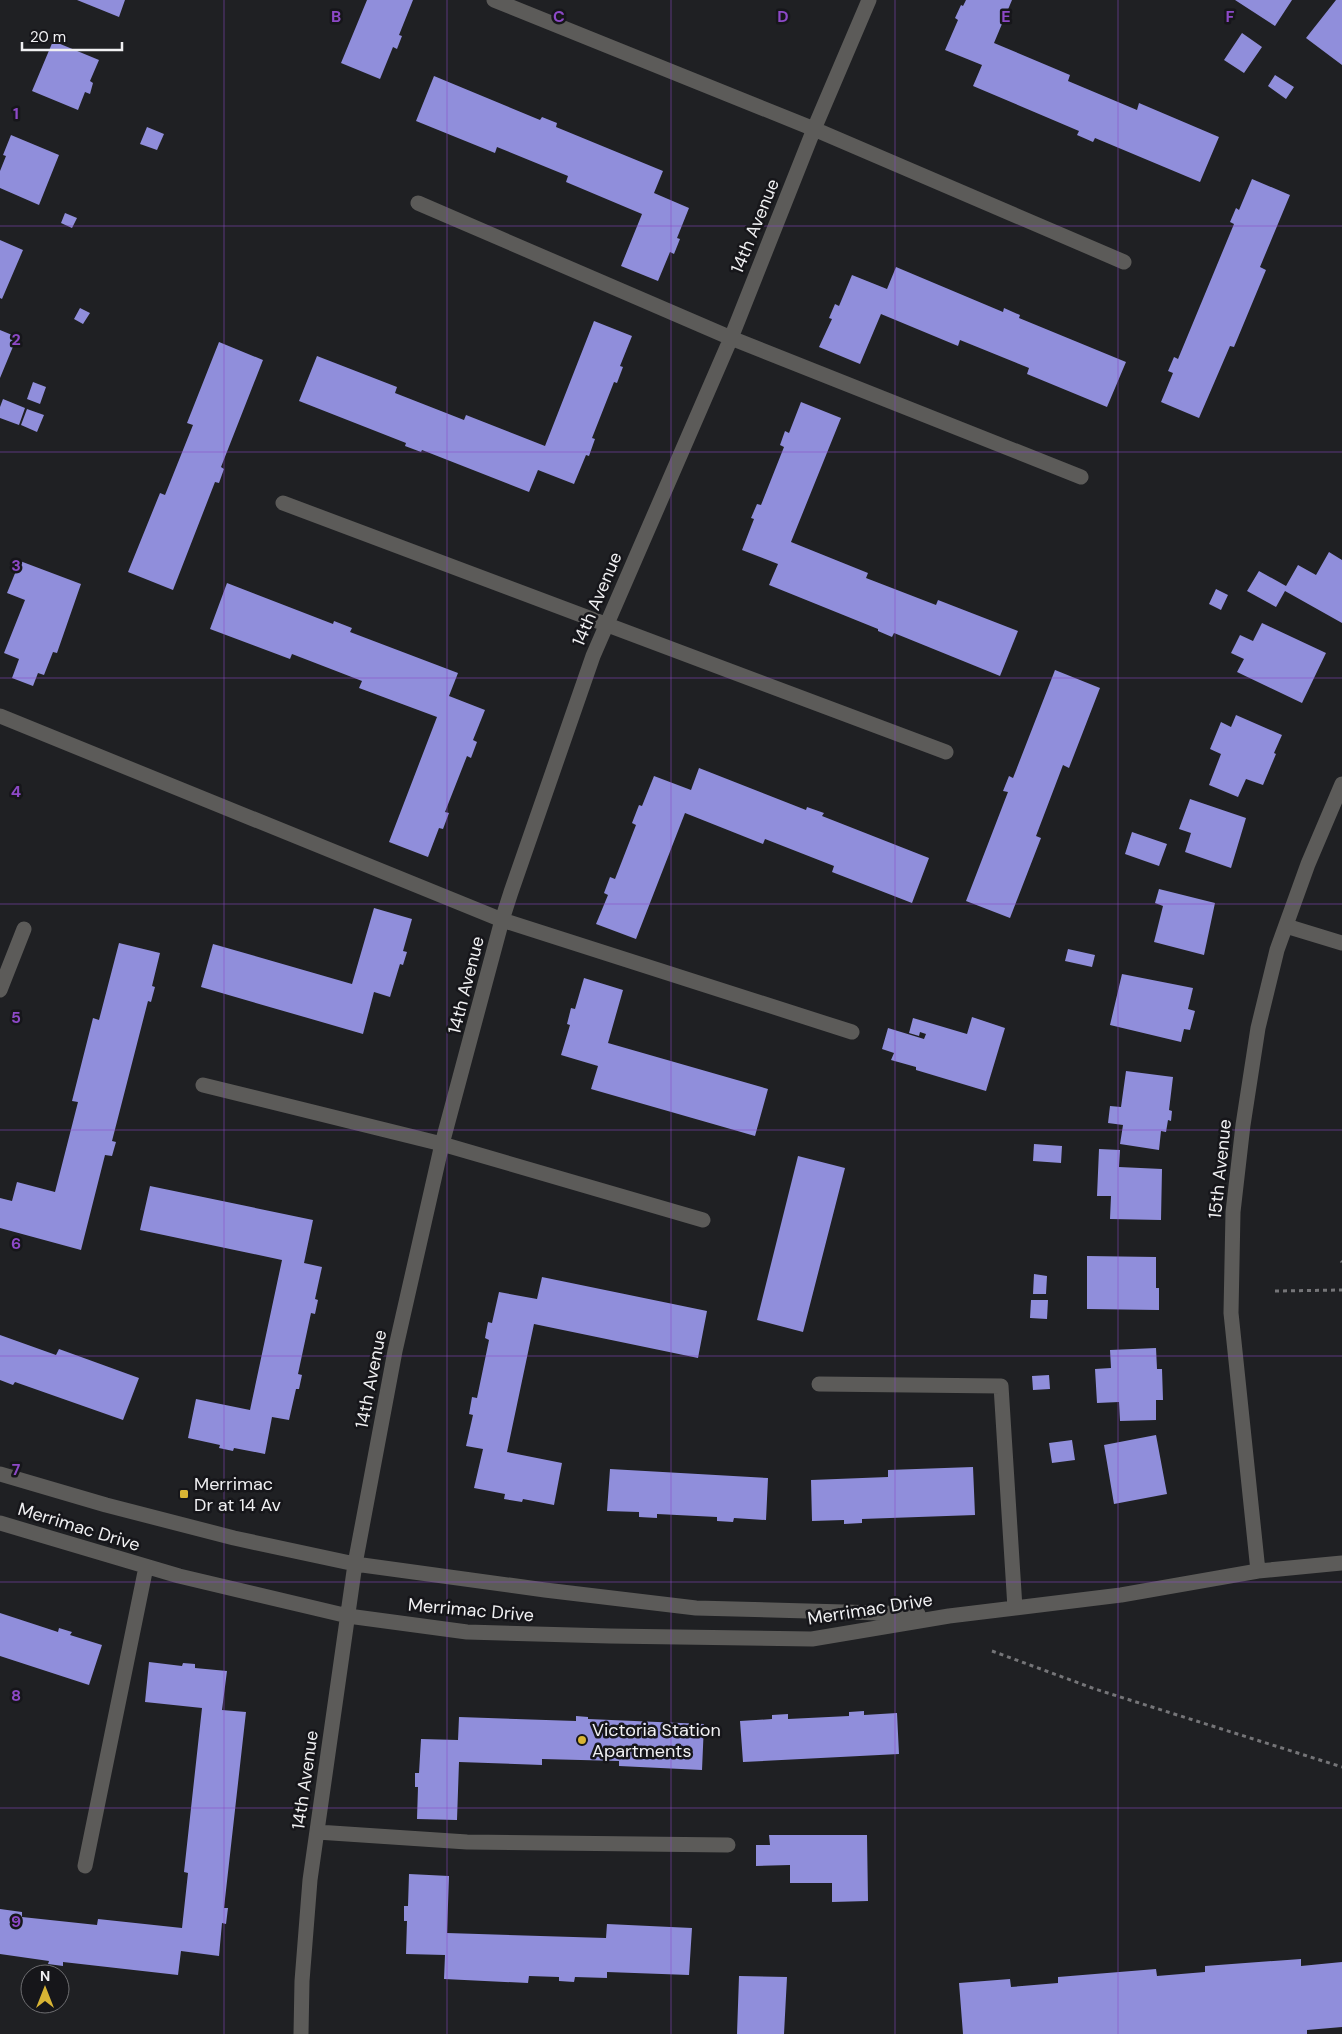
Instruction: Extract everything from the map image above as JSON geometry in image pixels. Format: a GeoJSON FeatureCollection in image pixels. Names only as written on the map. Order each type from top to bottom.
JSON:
{"type":"FeatureCollection","features":[{"type":"Feature","properties":{"kind":"street"},"geometry":{"type":"LineString","coordinates":[[494,0],[814,129],[1124,262]]}},
{"type":"Feature","properties":{"kind":"street","name":"14th Avenue"},"geometry":{"type":"LineString","coordinates":[[301,2034],[303,1963],[310,1880],[356,1564],[395,1351],[442,1144],[502,920],[510,892],[593,656],[731,338],[814,129],[869,0]]}},
{"type":"Feature","properties":{"kind":"street"},"geometry":{"type":"LineString","coordinates":[[418,203],[731,338],[1081,477]]}},
{"type":"Feature","properties":{"kind":"street"},"geometry":{"type":"LineString","coordinates":[[283,503],[946,752]]}},
{"type":"Feature","properties":{"kind":"street"},"geometry":{"type":"LineString","coordinates":[[0,716],[502,920],[852,1032]]}},
{"type":"Feature","properties":{"kind":"street","name":"15th Avenue"},"geometry":{"type":"LineString","coordinates":[[1258,1572],[1231,1313],[1233,1212],[1242,1125],[1258,1028],[1277,950],[1308,864],[1342,784]]}},
{"type":"Feature","properties":{"kind":"street"},"geometry":{"type":"LineString","coordinates":[[1286,926],[1342,943]]}},
{"type":"Feature","properties":{"kind":"street"},"geometry":{"type":"LineString","coordinates":[[0,990],[24,929]]}},
{"type":"Feature","properties":{"kind":"street"},"geometry":{"type":"LineString","coordinates":[[203,1084],[442,1144],[703,1220]]}},
{"type":"Feature","properties":{"kind":"street"},"geometry":{"type":"LineString","coordinates":[[820,1384],[1001,1386],[1015,1608]]}},
{"type":"Feature","properties":{"kind":"street","name":"Merrimac Drive"},"geometry":{"type":"LineString","coordinates":[[0,1474],[106,1505],[234,1538],[356,1564],[545,1590],[696,1608],[949,1616]]}},
{"type":"Feature","properties":{"kind":"street","name":"Merrimac Drive"},"geometry":{"type":"LineString","coordinates":[[0,1523],[179,1576],[348,1616],[467,1632],[812,1639],[949,1616],[1121,1595],[1258,1572],[1342,1563]]}},
{"type":"Feature","properties":{"kind":"street"},"geometry":{"type":"LineString","coordinates":[[85,1866],[146,1567]]}},
{"type":"Feature","properties":{"kind":"street"},"geometry":{"type":"LineString","coordinates":[[317,1832],[467,1842],[728,1845]]}},
{"type":"Feature","properties":{"kind":"path"},"geometry":{"type":"LineString","coordinates":[[1275,1291],[1342,1290]]}},
{"type":"Feature","properties":{"kind":"path"},"geometry":{"type":"LineString","coordinates":[[992,1651],[1095,1688],[1342,1767]]}},
{"type":"Feature","properties":{"kind":"building"},"geometry":{"type":"Polygon","coordinates":[[[77,0],[125,0],[119,17],[77,0]]]}},
{"type":"Feature","properties":{"kind":"building"},"geometry":{"type":"Polygon","coordinates":[[[367,0],[413,0],[399,35],[402,36],[397,49],[393,47],[380,79],[341,63],[367,0]]]}},
{"type":"Feature","properties":{"kind":"building"},"geometry":{"type":"Polygon","coordinates":[[[966,0],[1012,0],[994,43],[1070,75],[1068,81],[1137,110],[1139,103],[1219,137],[1200,182],[1095,138],[1093,142],[1077,135],[1079,131],[973,86],[982,65],[945,50],[958,20],[955,18],[961,5],[963,6],[966,0]]]}},
{"type":"Feature","properties":{"kind":"building"},"geometry":{"type":"Polygon","coordinates":[[[1235,0],[1292,0],[1275,26],[1235,0]]]}},
{"type":"Feature","properties":{"kind":"building"},"geometry":{"type":"Polygon","coordinates":[[[1336,0],[1342,0],[1342,65],[1306,38],[1336,0]]]}},
{"type":"Feature","properties":{"kind":"building"},"geometry":{"type":"Polygon","coordinates":[[[1242,33],[1262,47],[1244,73],[1224,60],[1242,33]]]}},
{"type":"Feature","properties":{"kind":"building"},"geometry":{"type":"Polygon","coordinates":[[[53,41],[99,60],[90,81],[93,83],[90,94],[85,92],[78,110],[32,91],[53,41]]]}},
{"type":"Feature","properties":{"kind":"building"},"geometry":{"type":"Polygon","coordinates":[[[1275,75],[1294,87],[1286,99],[1268,86],[1275,75]]]}},
{"type":"Feature","properties":{"kind":"building"},"geometry":{"type":"Polygon","coordinates":[[[434,76],[540,120],[542,117],[557,123],[556,127],[663,171],[654,193],[689,208],[677,238],[680,239],[674,254],[670,252],[658,281],[621,266],[642,214],[566,182],[568,176],[497,147],[495,153],[416,121],[434,76]]]}},
{"type":"Feature","properties":{"kind":"building"},"geometry":{"type":"Polygon","coordinates":[[[147,127],[164,134],[157,150],[140,144],[147,127]]]}},
{"type":"Feature","properties":{"kind":"building"},"geometry":{"type":"Polygon","coordinates":[[[11,135],[59,155],[39,205],[0,188],[0,171],[6,156],[3,155],[11,135]]]}},
{"type":"Feature","properties":{"kind":"building"},"geometry":{"type":"Polygon","coordinates":[[[1252,179],[1290,195],[1260,267],[1266,270],[1234,347],[1230,346],[1199,418],[1161,402],[1173,373],[1168,371],[1174,357],[1178,359],[1234,224],[1230,222],[1236,208],[1239,210],[1252,179]]]}},
{"type":"Feature","properties":{"kind":"building"},"geometry":{"type":"Polygon","coordinates":[[[65,213],[77,218],[72,228],[61,223],[65,213]]]}},
{"type":"Feature","properties":{"kind":"building"},"geometry":{"type":"Polygon","coordinates":[[[0,240],[23,250],[2,299],[0,298],[0,240]]]}},
{"type":"Feature","properties":{"kind":"building"},"geometry":{"type":"Polygon","coordinates":[[[896,267],[1003,312],[1004,308],[1020,315],[1019,318],[1126,362],[1107,407],[1027,374],[1029,368],[960,340],[958,346],[881,314],[860,364],[819,347],[832,319],[829,318],[835,304],[839,306],[852,275],[887,289],[896,267]]]}},
{"type":"Feature","properties":{"kind":"building"},"geometry":{"type":"Polygon","coordinates":[[[80,308],[90,313],[83,324],[74,319],[80,308]]]}},
{"type":"Feature","properties":{"kind":"building"},"geometry":{"type":"Polygon","coordinates":[[[594,321],[632,336],[620,366],[623,367],[617,383],[614,382],[592,438],[595,439],[589,456],[586,455],[574,484],[538,470],[529,492],[422,450],[421,452],[405,446],[406,443],[299,401],[317,356],[397,387],[395,393],[464,420],[466,415],[545,446],[594,321]]]}},
{"type":"Feature","properties":{"kind":"building"},"geometry":{"type":"Polygon","coordinates":[[[0,330],[17,337],[0,378],[0,330]]]}},
{"type":"Feature","properties":{"kind":"building"},"geometry":{"type":"Polygon","coordinates":[[[219,342],[263,360],[221,467],[224,469],[219,483],[215,482],[173,590],[128,572],[160,493],[165,495],[193,425],[187,423],[219,342]]]}},
{"type":"Feature","properties":{"kind":"building"},"geometry":{"type":"Polygon","coordinates":[[[33,382],[46,387],[40,404],[27,399],[33,382]]]}},
{"type":"Feature","properties":{"kind":"building"},"geometry":{"type":"Polygon","coordinates":[[[3,399],[25,408],[19,425],[0,418],[0,407],[3,399]]]}},
{"type":"Feature","properties":{"kind":"building"},"geometry":{"type":"Polygon","coordinates":[[[801,402],[841,418],[791,542],[868,573],[866,578],[936,605],[938,600],[1018,631],[1000,676],[894,633],[892,637],[878,631],[878,629],[769,585],[778,564],[742,550],[754,519],[751,518],[757,504],[761,505],[784,447],[780,445],[785,431],[789,433],[801,402]]]}},
{"type":"Feature","properties":{"kind":"building"},"geometry":{"type":"Polygon","coordinates":[[[27,409],[44,415],[37,432],[21,425],[27,409]]]}},
{"type":"Feature","properties":{"kind":"building"},"geometry":{"type":"Polygon","coordinates":[[[1329,552],[1342,560],[1342,623],[1285,591],[1276,607],[1247,591],[1259,571],[1286,586],[1298,565],[1316,575],[1329,552]]]}},
{"type":"Feature","properties":{"kind":"building"},"geometry":{"type":"Polygon","coordinates":[[[20,561],[81,584],[57,653],[53,652],[44,675],[38,673],[33,686],[12,678],[19,659],[4,653],[25,600],[7,593],[20,561]]]}},
{"type":"Feature","properties":{"kind":"building"},"geometry":{"type":"Polygon","coordinates":[[[227,583],[333,624],[334,621],[352,628],[350,632],[458,673],[449,696],[485,710],[473,740],[477,742],[471,758],[467,756],[445,812],[449,813],[443,829],[439,828],[428,857],[389,842],[437,717],[359,688],[362,681],[292,654],[290,659],[210,629],[227,583]]]}},
{"type":"Feature","properties":{"kind":"building"},"geometry":{"type":"Polygon","coordinates":[[[1216,589],[1228,595],[1221,610],[1209,604],[1216,589]]]}},
{"type":"Feature","properties":{"kind":"building"},"geometry":{"type":"Polygon","coordinates":[[[1262,623],[1326,653],[1302,703],[1237,672],[1244,659],[1231,653],[1240,635],[1253,641],[1262,623]]]}},
{"type":"Feature","properties":{"kind":"building"},"geometry":{"type":"Polygon","coordinates":[[[1055,670],[1100,688],[1069,768],[1063,765],[1036,836],[1041,838],[1010,918],[966,901],[1008,792],[1003,791],[1009,776],[1013,778],[1055,670]]]}},
{"type":"Feature","properties":{"kind":"building"},"geometry":{"type":"Polygon","coordinates":[[[1236,715],[1282,735],[1263,785],[1246,779],[1238,797],[1209,785],[1221,754],[1210,749],[1221,722],[1231,727],[1236,715]]]}},
{"type":"Feature","properties":{"kind":"building"},"geometry":{"type":"Polygon","coordinates":[[[699,768],[806,810],[807,807],[824,813],[822,816],[929,858],[912,903],[832,872],[834,866],[765,839],[763,844],[685,813],[636,939],[596,924],[608,895],[604,893],[610,877],[615,879],[636,825],[632,823],[639,805],[642,806],[654,776],[691,790],[699,768]]]}},
{"type":"Feature","properties":{"kind":"building"},"geometry":{"type":"Polygon","coordinates":[[[1190,799],[1246,818],[1231,868],[1185,852],[1191,833],[1179,829],[1190,799]]]}},
{"type":"Feature","properties":{"kind":"building"},"geometry":{"type":"Polygon","coordinates":[[[1132,832],[1167,844],[1159,866],[1125,854],[1132,832]]]}},
{"type":"Feature","properties":{"kind":"building"},"geometry":{"type":"Polygon","coordinates":[[[1159,889],[1215,903],[1204,955],[1154,942],[1163,906],[1155,903],[1159,889]]]}},
{"type":"Feature","properties":{"kind":"building"},"geometry":{"type":"Polygon","coordinates":[[[374,908],[412,919],[403,951],[407,952],[403,965],[400,964],[390,997],[374,992],[363,1034],[201,987],[213,944],[352,984],[374,908]]]}},
{"type":"Feature","properties":{"kind":"building"},"geometry":{"type":"Polygon","coordinates":[[[119,943],[160,953],[152,986],[155,987],[151,1002],[148,1001],[112,1141],[116,1142],[112,1156],[105,1155],[81,1250],[0,1228],[0,1198],[12,1201],[17,1182],[55,1192],[78,1102],[72,1101],[93,1018],[99,1020],[119,943]]]}},
{"type":"Feature","properties":{"kind":"building"},"geometry":{"type":"Polygon","coordinates":[[[1068,949],[1095,955],[1092,967],[1065,961],[1068,949]]]}},
{"type":"Feature","properties":{"kind":"building"},"geometry":{"type":"Polygon","coordinates":[[[1122,974],[1193,988],[1188,1009],[1195,1011],[1190,1030],[1184,1029],[1181,1042],[1110,1025],[1122,974]]]}},
{"type":"Feature","properties":{"kind":"building"},"geometry":{"type":"Polygon","coordinates":[[[584,978],[623,990],[608,1043],[768,1089],[755,1136],[591,1089],[598,1066],[561,1055],[570,1025],[567,1024],[571,1008],[575,1009],[584,978]]]}},
{"type":"Feature","properties":{"kind":"building"},"geometry":{"type":"Polygon","coordinates":[[[972,1017],[1005,1028],[986,1091],[916,1070],[916,1067],[891,1060],[894,1053],[882,1049],[888,1028],[924,1039],[926,1034],[920,1032],[919,1036],[909,1033],[913,1018],[967,1034],[972,1017]]]}},
{"type":"Feature","properties":{"kind":"building"},"geometry":{"type":"Polygon","coordinates":[[[1126,1071],[1173,1077],[1169,1110],[1172,1111],[1171,1121],[1168,1120],[1166,1132],[1161,1131],[1159,1150],[1120,1144],[1123,1125],[1108,1123],[1110,1106],[1121,1107],[1126,1071]]]}},
{"type":"Feature","properties":{"kind":"building"},"geometry":{"type":"Polygon","coordinates":[[[1034,1144],[1062,1146],[1061,1163],[1033,1161],[1034,1144]]]}},
{"type":"Feature","properties":{"kind":"building"},"geometry":{"type":"Polygon","coordinates":[[[1099,1149],[1120,1150],[1119,1167],[1162,1169],[1161,1220],[1110,1219],[1111,1196],[1097,1196],[1099,1149]]]}},
{"type":"Feature","properties":{"kind":"building"},"geometry":{"type":"Polygon","coordinates":[[[798,1156],[845,1168],[803,1332],[757,1320],[798,1156]]]}},
{"type":"Feature","properties":{"kind":"building"},"geometry":{"type":"Polygon","coordinates":[[[150,1186],[313,1220],[304,1263],[322,1267],[315,1299],[318,1300],[315,1314],[311,1313],[298,1374],[302,1375],[299,1389],[296,1389],[289,1420],[272,1417],[265,1454],[234,1448],[233,1451],[219,1448],[220,1445],[188,1438],[196,1399],[250,1410],[282,1260],[140,1230],[150,1186]]]}},
{"type":"Feature","properties":{"kind":"building"},"geometry":{"type":"Polygon","coordinates":[[[1087,1256],[1156,1257],[1156,1288],[1159,1288],[1159,1310],[1087,1309],[1087,1256]]]}},
{"type":"Feature","properties":{"kind":"building"},"geometry":{"type":"Polygon","coordinates":[[[1034,1274],[1047,1276],[1046,1294],[1033,1294],[1034,1274]]]}},
{"type":"Feature","properties":{"kind":"building"},"geometry":{"type":"Polygon","coordinates":[[[542,1277],[707,1311],[698,1358],[534,1324],[507,1452],[562,1463],[554,1505],[523,1499],[522,1502],[504,1499],[505,1494],[474,1488],[483,1449],[466,1446],[473,1415],[469,1414],[472,1397],[477,1398],[489,1340],[485,1338],[488,1322],[492,1323],[499,1292],[537,1299],[542,1277]]]}},
{"type":"Feature","properties":{"kind":"building"},"geometry":{"type":"Polygon","coordinates":[[[1031,1300],[1048,1300],[1047,1319],[1030,1318],[1031,1300]]]}},
{"type":"Feature","properties":{"kind":"building"},"geometry":{"type":"Polygon","coordinates":[[[0,1335],[56,1355],[59,1349],[139,1378],[123,1420],[15,1382],[13,1385],[0,1380],[0,1335]]]}},
{"type":"Feature","properties":{"kind":"building"},"geometry":{"type":"Polygon","coordinates":[[[1156,1348],[1157,1369],[1162,1369],[1163,1400],[1156,1400],[1156,1420],[1120,1421],[1119,1402],[1097,1403],[1095,1369],[1111,1368],[1110,1350],[1156,1348]]]}},
{"type":"Feature","properties":{"kind":"building"},"geometry":{"type":"Polygon","coordinates":[[[1049,1375],[1050,1389],[1033,1390],[1032,1376],[1049,1375]]]}},
{"type":"Feature","properties":{"kind":"building"},"geometry":{"type":"Polygon","coordinates":[[[1156,1435],[1167,1494],[1114,1504],[1104,1445],[1156,1435]]]}},
{"type":"Feature","properties":{"kind":"building"},"geometry":{"type":"Polygon","coordinates":[[[1072,1440],[1075,1460],[1052,1463],[1049,1443],[1072,1440]]]}},
{"type":"Feature","properties":{"kind":"building"},"geometry":{"type":"Polygon","coordinates":[[[973,1467],[975,1515],[862,1519],[862,1523],[844,1524],[844,1520],[812,1521],[811,1480],[888,1477],[888,1470],[973,1467]]]}},
{"type":"Feature","properties":{"kind":"building"},"geometry":{"type":"Polygon","coordinates":[[[610,1469],[768,1478],[766,1520],[734,1518],[733,1522],[717,1521],[717,1517],[657,1514],[657,1518],[639,1517],[639,1512],[607,1511],[610,1469]]]}},
{"type":"Feature","properties":{"kind":"building"},"geometry":{"type":"Polygon","coordinates":[[[0,1613],[58,1632],[59,1628],[72,1632],[70,1635],[102,1645],[89,1685],[0,1656],[0,1613]]]}},
{"type":"Feature","properties":{"kind":"building"},"geometry":{"type":"Polygon","coordinates":[[[149,1662],[182,1666],[183,1663],[195,1664],[195,1668],[227,1671],[222,1710],[246,1712],[224,1908],[228,1908],[226,1924],[222,1923],[219,1956],[181,1951],[178,1975],[63,1962],[63,1964],[48,1964],[49,1961],[0,1954],[0,1909],[22,1912],[22,1917],[97,1925],[98,1919],[182,1928],[188,1873],[184,1872],[202,1708],[145,1702],[149,1662]]]}},
{"type":"Feature","properties":{"kind":"building"},"geometry":{"type":"Polygon","coordinates":[[[864,1711],[864,1715],[897,1713],[899,1754],[743,1762],[740,1721],[772,1719],[772,1715],[788,1714],[788,1719],[849,1716],[849,1712],[864,1711]]]}},
{"type":"Feature","properties":{"kind":"building"},"geometry":{"type":"Polygon","coordinates":[[[576,1716],[588,1717],[588,1719],[704,1724],[702,1770],[619,1766],[619,1761],[542,1759],[542,1765],[459,1762],[457,1820],[417,1819],[418,1787],[415,1787],[415,1773],[419,1773],[421,1739],[458,1740],[459,1717],[576,1721],[576,1716]]]}},
{"type":"Feature","properties":{"kind":"building"},"geometry":{"type":"Polygon","coordinates":[[[769,1835],[867,1835],[868,1901],[832,1902],[832,1883],[790,1883],[790,1865],[756,1866],[756,1845],[770,1845],[769,1835]]]}},
{"type":"Feature","properties":{"kind":"building"},"geometry":{"type":"Polygon","coordinates":[[[409,1874],[449,1876],[447,1933],[606,1938],[607,1924],[692,1928],[689,1975],[607,1972],[607,1978],[575,1977],[574,1982],[559,1981],[559,1977],[529,1976],[528,1983],[444,1979],[445,1955],[406,1954],[407,1921],[404,1921],[404,1906],[408,1906],[409,1874]]]}},
{"type":"Feature","properties":{"kind":"building"},"geometry":{"type":"Polygon","coordinates":[[[1301,1959],[1301,1966],[1342,1962],[1342,2027],[1307,2030],[1307,2034],[963,2034],[959,1983],[1010,1979],[1011,1987],[1058,1983],[1058,1977],[1156,1969],[1157,1976],[1205,1972],[1205,1966],[1301,1959]]]}},
{"type":"Feature","properties":{"kind":"building"},"geometry":{"type":"Polygon","coordinates":[[[739,1976],[787,1977],[784,2034],[737,2034],[739,1976]]]}},
{"type":"Feature","properties":{"kind":"place","name":"Merrimac Dr at 14 Av"},"geometry":{"type":"Point","coordinates":[184,1494]}},
{"type":"Feature","properties":{"kind":"place","name":"Victoria Station Apartments"},"geometry":{"type":"Point","coordinates":[582,1740]}}]}
